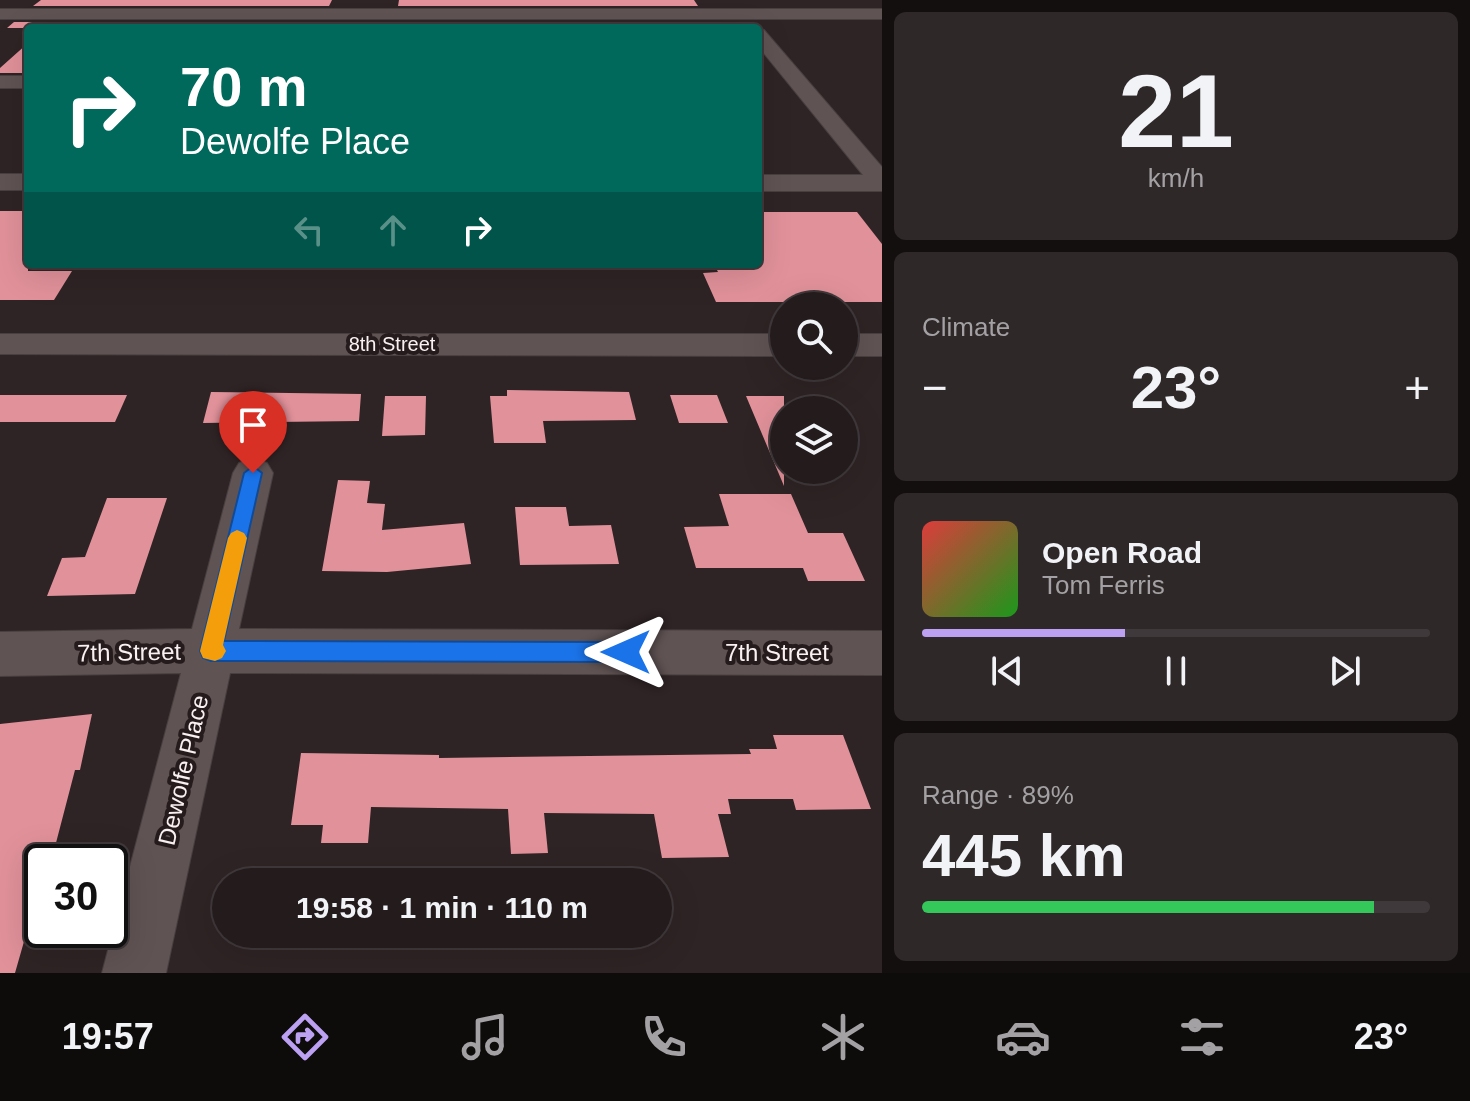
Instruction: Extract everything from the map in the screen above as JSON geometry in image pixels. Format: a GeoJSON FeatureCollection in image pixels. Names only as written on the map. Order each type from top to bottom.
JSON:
{"type":"FeatureCollection","features":[{"type":"Feature","properties":{"kind":"street"},"geometry":{"type":"LineString","coordinates":[[730,0],[748,21]]}},
{"type":"Feature","properties":{"kind":"street"},"geometry":{"type":"LineString","coordinates":[[0,14],[361,14],[748,21],[882,14]]}},
{"type":"Feature","properties":{"kind":"street"},"geometry":{"type":"LineString","coordinates":[[762,39],[797,83],[870,154],[882,183],[762,183]]}},
{"type":"Feature","properties":{"kind":"street"},"geometry":{"type":"LineString","coordinates":[[0,82],[24,82]]}},
{"type":"Feature","properties":{"kind":"street"},"geometry":{"type":"LineString","coordinates":[[771,83],[797,83]]}},
{"type":"Feature","properties":{"kind":"street"},"geometry":{"type":"LineString","coordinates":[[0,182],[24,182]]}},
{"type":"Feature","properties":{"kind":"street","name":"8th Street"},"geometry":{"type":"LineString","coordinates":[[0,344],[770,345]]}},
{"type":"Feature","properties":{"kind":"street"},"geometry":{"type":"LineString","coordinates":[[858,345],[882,345]]}},
{"type":"Feature","properties":{"kind":"street","name":"Dewolfe Place"},"geometry":{"type":"LineString","coordinates":[[134,973],[253,473]]}},
{"type":"Feature","properties":{"kind":"street","name":"7th Street"},"geometry":{"type":"LineString","coordinates":[[0,654],[211,651],[882,653]]}},
{"type":"Feature","properties":{"kind":"building"},"geometry":{"type":"Polygon","coordinates":[[[41,0],[332,0],[329,6],[33,6],[41,0]]]}},
{"type":"Feature","properties":{"kind":"building"},"geometry":{"type":"Polygon","coordinates":[[[399,0],[694,0],[698,6],[398,6],[399,0]]]}},
{"type":"Feature","properties":{"kind":"building"},"geometry":{"type":"Polygon","coordinates":[[[14,22],[322,22],[24,24],[24,28],[7,28],[14,22]]]}},
{"type":"Feature","properties":{"kind":"building"},"geometry":{"type":"Polygon","coordinates":[[[711,22],[712,24],[395,24],[711,22]]]}},
{"type":"Feature","properties":{"kind":"building"},"geometry":{"type":"Polygon","coordinates":[[[24,47],[24,73],[0,73],[0,68],[24,47]]]}},
{"type":"Feature","properties":{"kind":"building"},"geometry":{"type":"Polygon","coordinates":[[[0,211],[24,211],[24,268],[28,271],[72,271],[54,300],[0,300],[0,211]]]}},
{"type":"Feature","properties":{"kind":"building"},"geometry":{"type":"Polygon","coordinates":[[[762,212],[857,212],[882,244],[882,302],[858,302],[858,292],[770,292],[770,302],[716,302],[703,273],[718,272],[716,268],[762,268],[762,212]]]}},
{"type":"Feature","properties":{"kind":"building"},"geometry":{"type":"Polygon","coordinates":[[[507,390],[629,392],[636,420],[543,421],[546,443],[494,443],[490,396],[507,396],[507,390]]]}},
{"type":"Feature","properties":{"kind":"building"},"geometry":{"type":"Polygon","coordinates":[[[211,392],[361,394],[359,421],[203,423],[211,392]]]}},
{"type":"Feature","properties":{"kind":"building"},"geometry":{"type":"Polygon","coordinates":[[[0,395],[127,395],[115,422],[0,422],[0,395]]]}},
{"type":"Feature","properties":{"kind":"building"},"geometry":{"type":"Polygon","coordinates":[[[670,395],[717,395],[728,423],[679,423],[670,395]]]}},
{"type":"Feature","properties":{"kind":"building"},"geometry":{"type":"Polygon","coordinates":[[[385,396],[426,396],[425,435],[382,436],[385,396]]]}},
{"type":"Feature","properties":{"kind":"building"},"geometry":{"type":"Polygon","coordinates":[[[746,396],[770,396],[770,453],[746,396]]]}},
{"type":"Feature","properties":{"kind":"building"},"geometry":{"type":"Polygon","coordinates":[[[338,480],[370,481],[367,503],[385,504],[382,530],[464,523],[471,564],[387,572],[322,571],[338,480]]]}},
{"type":"Feature","properties":{"kind":"building"},"geometry":{"type":"Polygon","coordinates":[[[719,494],[791,494],[808,533],[843,533],[865,581],[808,581],[803,568],[696,568],[684,527],[729,526],[719,494]]]}},
{"type":"Feature","properties":{"kind":"building"},"geometry":{"type":"Polygon","coordinates":[[[107,498],[167,498],[135,594],[47,596],[62,558],[85,557],[107,498]]]}},
{"type":"Feature","properties":{"kind":"building"},"geometry":{"type":"Polygon","coordinates":[[[515,507],[566,507],[569,526],[611,525],[619,564],[520,565],[515,507]]]}},
{"type":"Feature","properties":{"kind":"building"},"geometry":{"type":"Polygon","coordinates":[[[92,714],[80,770],[75,770],[56,844],[24,844],[24,942],[15,973],[0,973],[0,724],[92,714]]]}},
{"type":"Feature","properties":{"kind":"building"},"geometry":{"type":"Polygon","coordinates":[[[773,735],[843,735],[871,809],[796,810],[793,799],[728,799],[731,814],[718,814],[729,857],[662,858],[654,814],[544,813],[548,853],[511,854],[508,809],[371,807],[368,843],[321,843],[323,825],[291,825],[301,753],[439,755],[439,758],[751,754],[749,749],[777,749],[773,735]]]}},
{"type":"Feature","properties":{"kind":"slow traffic"},"geometry":{"type":"LineString","coordinates":[[215,651],[211,651],[237,538]]}},
{"type":"Feature","properties":{"kind":"route"},"geometry":{"type":"LineString","coordinates":[[253,473],[211,651],[626,652]]}}]}
